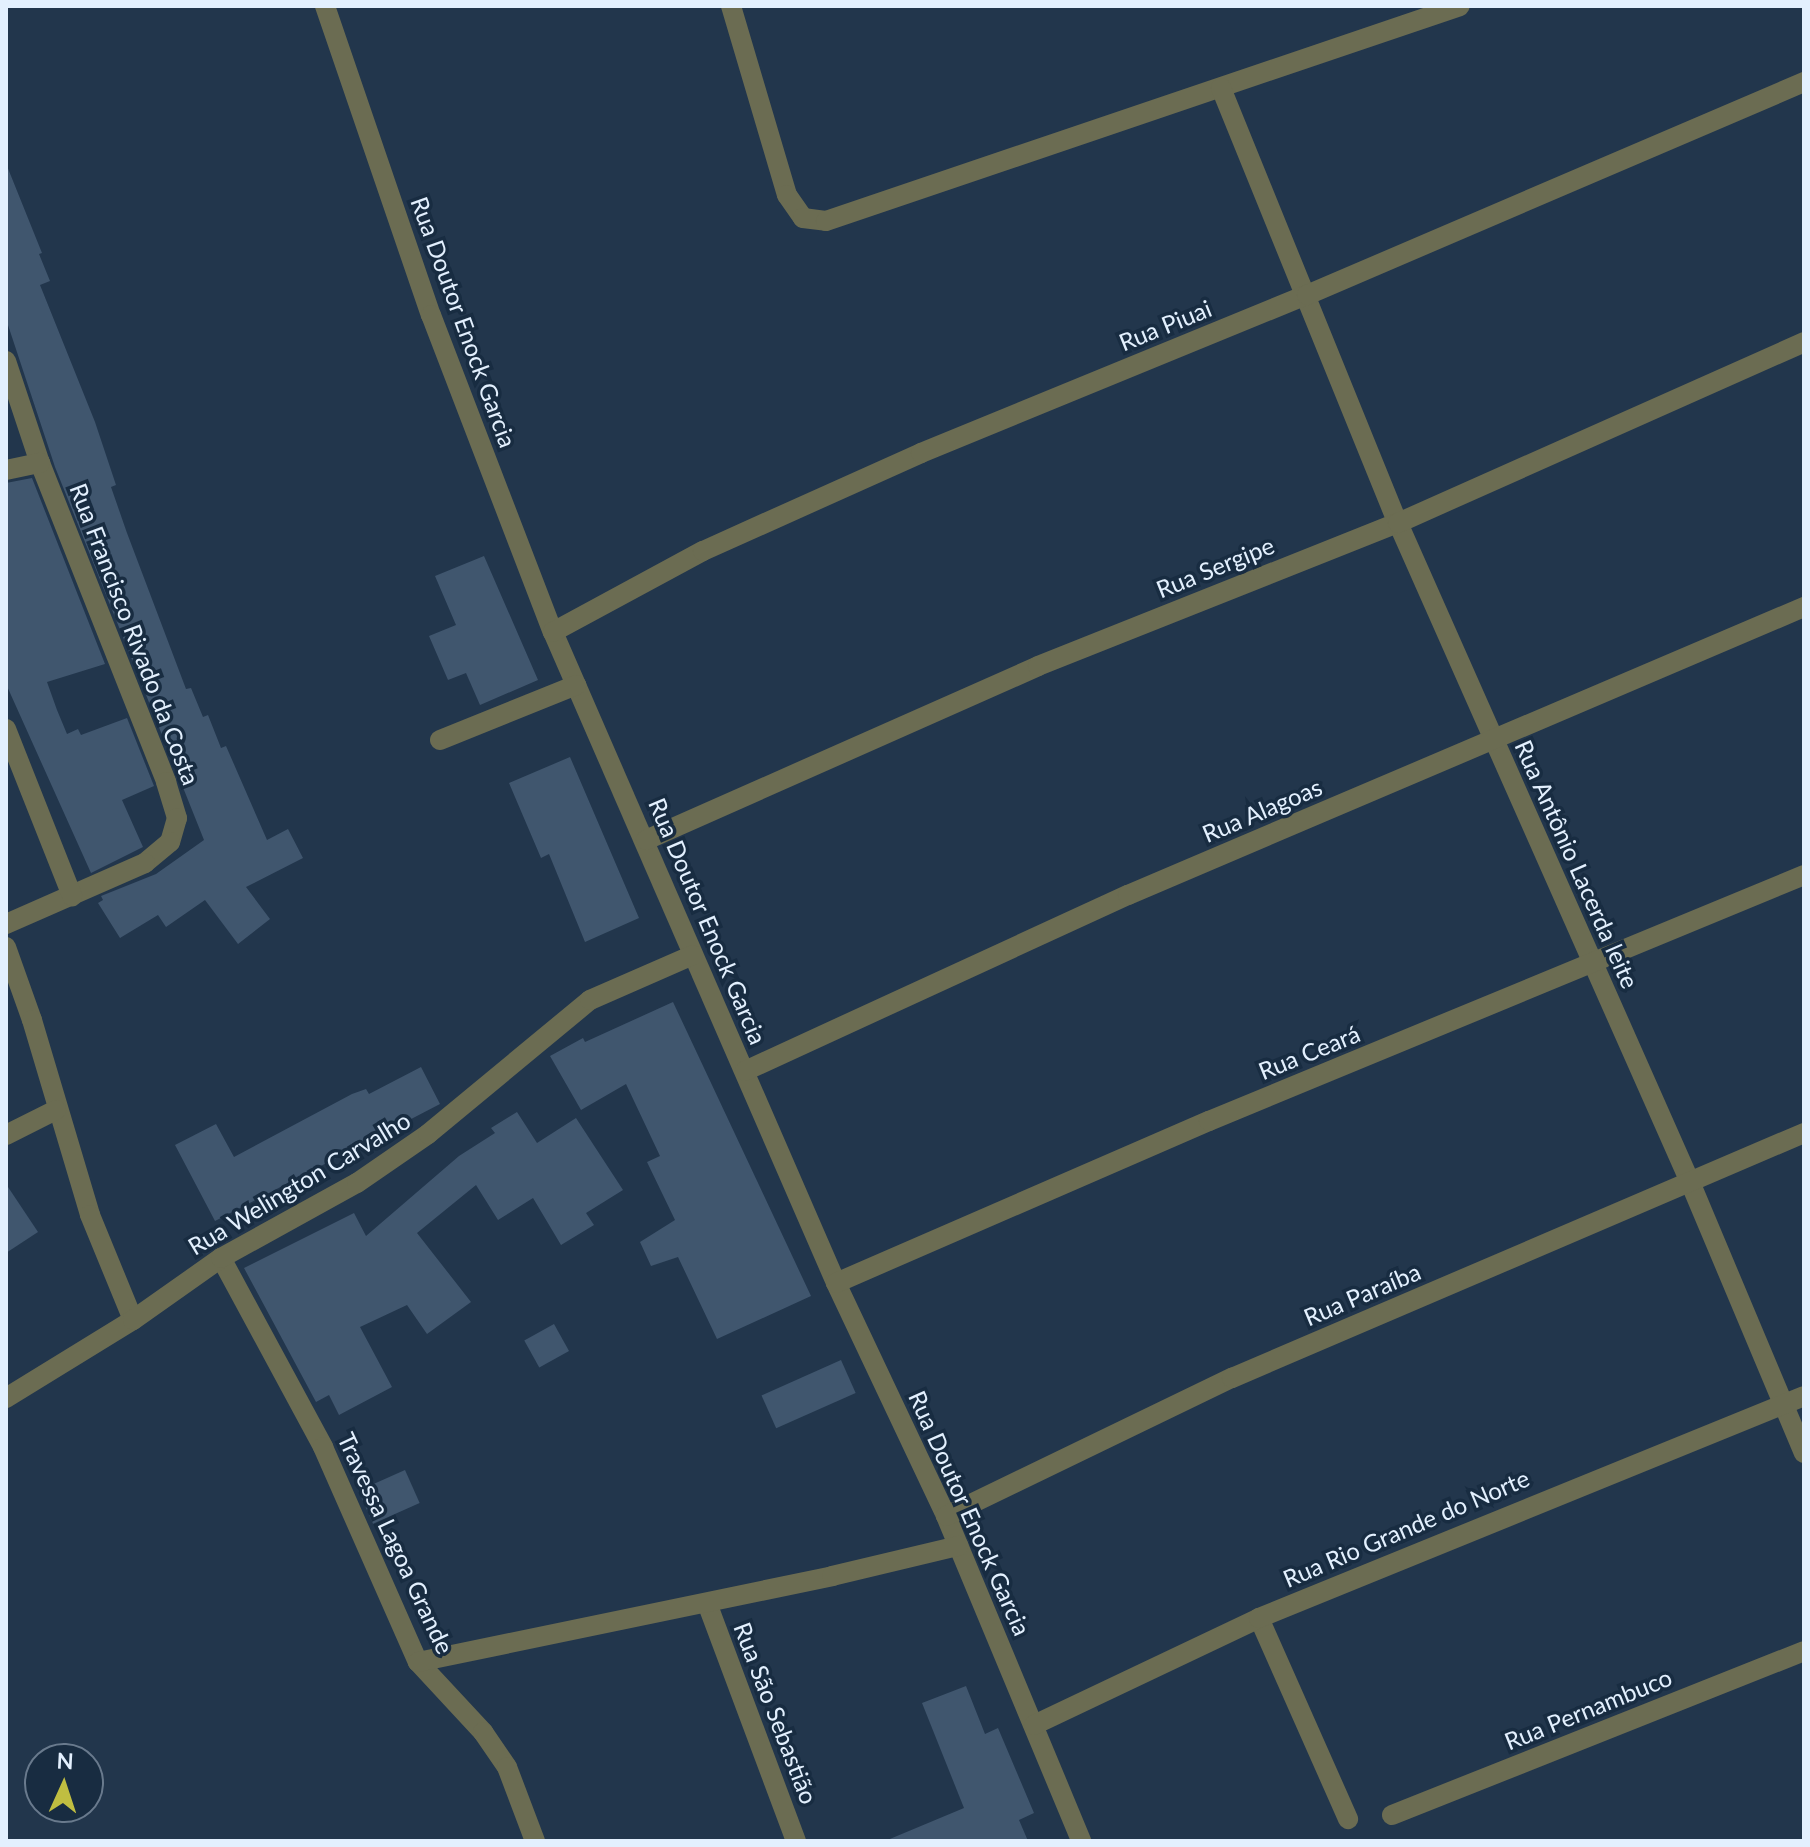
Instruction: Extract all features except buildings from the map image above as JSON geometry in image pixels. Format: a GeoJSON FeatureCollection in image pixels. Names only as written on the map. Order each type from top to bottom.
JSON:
{"type":"FeatureCollection","features":[{"type":"Feature","properties":{"kind":"street","name":"Rua Doutor Enock Garcia"},"geometry":{"type":"LineString","coordinates":[[325,6],[431,315],[553,632],[836,1283],[946,1516],[1081,1841]]}},
{"type":"Feature","properties":{"kind":"street"},"geometry":{"type":"LineString","coordinates":[[731,6],[787,195],[798,213],[815,221],[872,209],[1460,6]]}},
{"type":"Feature","properties":{"kind":"street","name":"Rua Piuai"},"geometry":{"type":"LineString","coordinates":[[553,632],[703,551],[921,453],[1307,295],[1804,82]]}},
{"type":"Feature","properties":{"kind":"street","name":"Rua Antônio Lacerda leite"},"geometry":{"type":"LineString","coordinates":[[1221,88],[1398,523],[1690,1182],[1804,1453]]}},
{"type":"Feature","properties":{"kind":"street","name":"Rua Sergipe"},"geometry":{"type":"LineString","coordinates":[[646,840],[1038,666],[1398,523],[1804,342]]}},
{"type":"Feature","properties":{"kind":"street","name":"Rua Francisco Rivado da Costa"},"geometry":{"type":"LineString","coordinates":[[6,361],[40,463],[166,782],[177,818],[174,834],[165,850],[126,873],[6,924]]}},
{"type":"Feature","properties":{"kind":"street"},"geometry":{"type":"LineString","coordinates":[[6,470],[40,463]]}},
{"type":"Feature","properties":{"kind":"street","name":"Rua Alagoas"},"geometry":{"type":"LineString","coordinates":[[745,1071],[1128,895],[1804,607]]}},
{"type":"Feature","properties":{"kind":"street"},"geometry":{"type":"LineString","coordinates":[[440,740],[576,685]]}},
{"type":"Feature","properties":{"kind":"street"},"geometry":{"type":"LineString","coordinates":[[6,729],[72,896]]}},
{"type":"Feature","properties":{"kind":"street","name":"Rua Ceará"},"geometry":{"type":"LineString","coordinates":[[836,1283],[1209,1121],[1804,875]]}},
{"type":"Feature","properties":{"kind":"street"},"geometry":{"type":"LineString","coordinates":[[6,947],[32,1020],[56,1110],[90,1215],[133,1320]]}},
{"type":"Feature","properties":{"kind":"street","name":"Rua Welington Carvalho"},"geometry":{"type":"LineString","coordinates":[[6,1398],[133,1320],[221,1258],[357,1183],[428,1134],[590,1000],[693,955]]}},
{"type":"Feature","properties":{"kind":"street"},"geometry":{"type":"LineString","coordinates":[[6,1135],[56,1110]]}},
{"type":"Feature","properties":{"kind":"street","name":"Rua Paraíba"},"geometry":{"type":"LineString","coordinates":[[946,1516],[1232,1378],[1804,1133]]}},
{"type":"Feature","properties":{"kind":"street","name":"Travessa Lagoa Grande"},"geometry":{"type":"LineString","coordinates":[[221,1258],[323,1447],[418,1662],[483,1732],[507,1767],[535,1841]]}},
{"type":"Feature","properties":{"kind":"street","name":"Rua Rio Grande do Norte"},"geometry":{"type":"LineString","coordinates":[[1034,1725],[1259,1618],[1545,1498],[1804,1396]]}},
{"type":"Feature","properties":{"kind":"street"},"geometry":{"type":"LineString","coordinates":[[418,1662],[707,1603],[958,1546]]}},
{"type":"Feature","properties":{"kind":"street","name":"Rua São Sebastião"},"geometry":{"type":"LineString","coordinates":[[707,1603],[796,1841]]}},
{"type":"Feature","properties":{"kind":"street"},"geometry":{"type":"LineString","coordinates":[[1259,1618],[1348,1819]]}},
{"type":"Feature","properties":{"kind":"street","name":"Rua Pernambuco"},"geometry":{"type":"LineString","coordinates":[[1392,1815],[1804,1651]]}}]}
